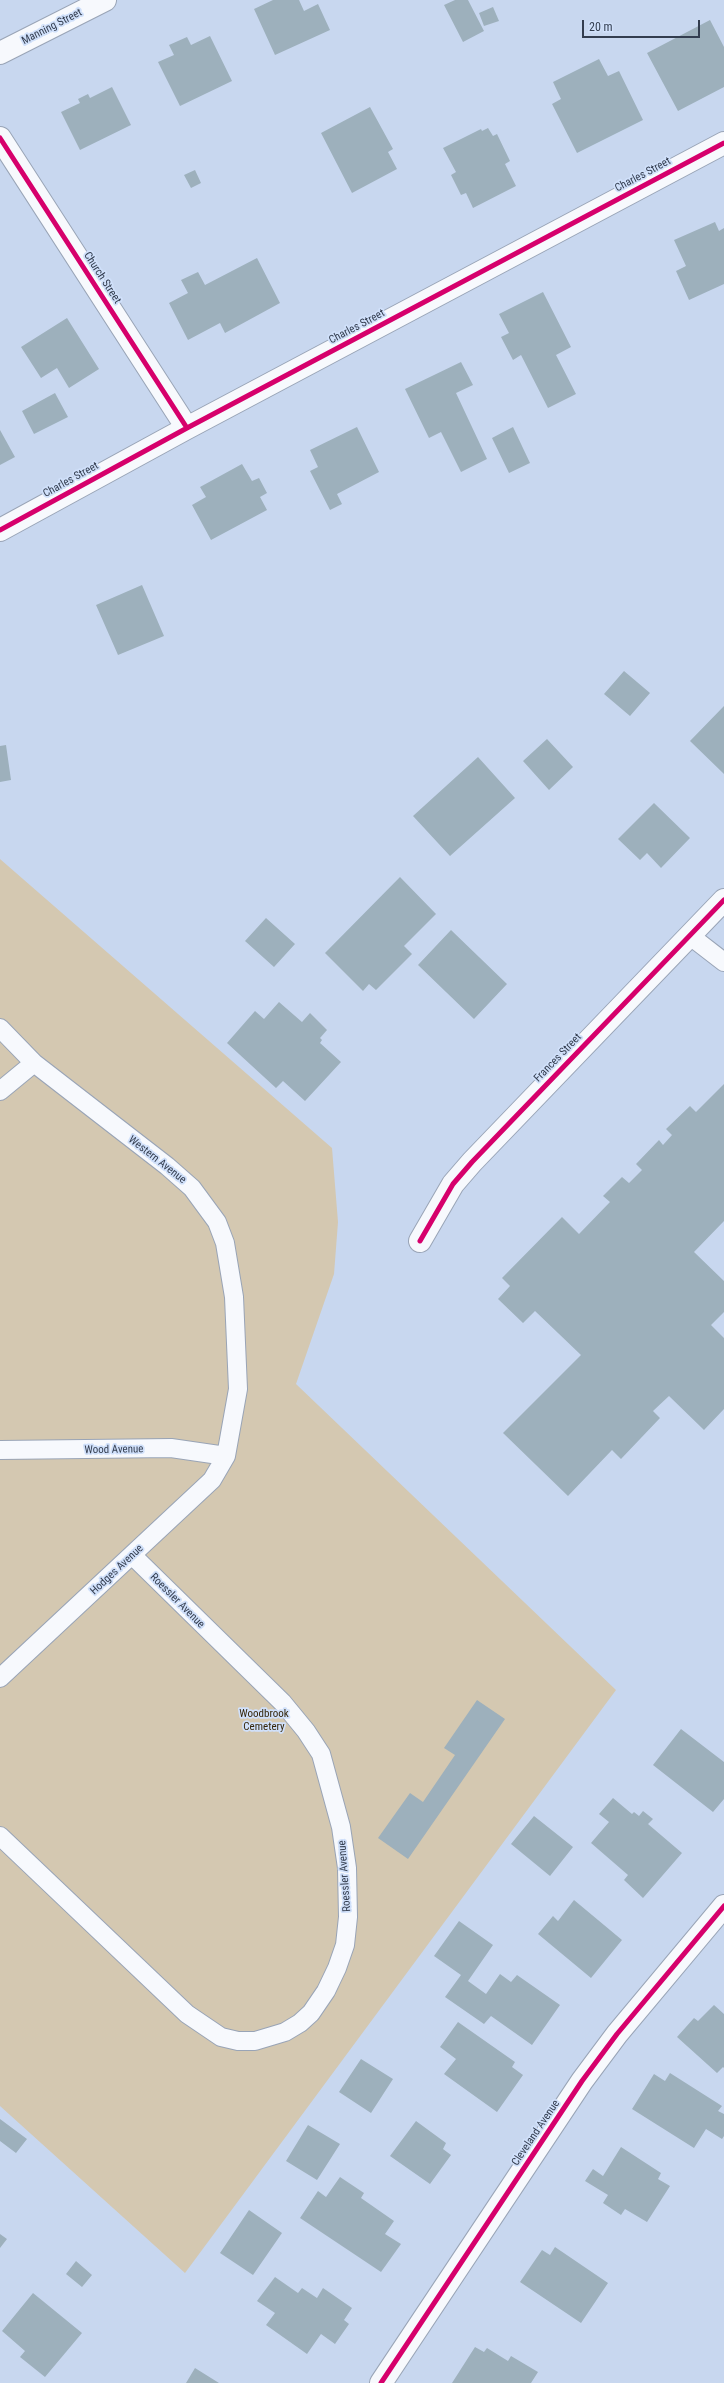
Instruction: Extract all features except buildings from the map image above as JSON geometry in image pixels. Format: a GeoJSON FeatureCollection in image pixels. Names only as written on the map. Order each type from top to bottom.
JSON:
{"type":"FeatureCollection","features":[{"type":"Feature","properties":{"kind":"street","name":"Manning Street"},"geometry":{"type":"LineString","coordinates":[[0,53],[105,0]]}},
{"type":"Feature","properties":{"kind":"street","name":"Church Street"},"geometry":{"type":"LineString","coordinates":[[0,138],[187,428]]}},
{"type":"Feature","properties":{"kind":"street","name":"Charles Street"},"geometry":{"type":"LineString","coordinates":[[0,530],[187,428],[724,143]]}},
{"type":"Feature","properties":{"kind":"street","name":"Frances Street"},"geometry":{"type":"LineString","coordinates":[[420,1241],[453,1184],[472,1162],[724,900]]}},
{"type":"Feature","properties":{"kind":"street","name":"Cleveland Avenue"},"geometry":{"type":"LineString","coordinates":[[382,2383],[582,2081],[617,2034],[724,1906]]}},
{"type":"Feature","properties":{"kind":"lane"},"geometry":{"type":"LineString","coordinates":[[689,935],[724,962]]}},
{"type":"Feature","properties":{"kind":"lane","name":"Western Avenue"},"geometry":{"type":"LineString","coordinates":[[0,1028],[34,1063],[167,1166],[192,1188],[217,1222],[225,1243],[234,1297],[238,1389],[226,1456]]}},
{"type":"Feature","properties":{"kind":"lane"},"geometry":{"type":"LineString","coordinates":[[0,1091],[34,1063]]}},
{"type":"Feature","properties":{"kind":"lane","name":"Wood Avenue"},"geometry":{"type":"LineString","coordinates":[[0,1450],[170,1448],[226,1456]]}},
{"type":"Feature","properties":{"kind":"lane","name":"Hodges Avenue"},"geometry":{"type":"LineString","coordinates":[[0,1678],[133,1556],[212,1480],[226,1456]]}},
{"type":"Feature","properties":{"kind":"lane","name":"Roessler Avenue"},"geometry":{"type":"LineString","coordinates":[[0,1836],[188,2014],[221,2037],[238,2041],[255,2041],[285,2032],[300,2023],[310,2014],[334,1974],[345,1945],[348,1917],[347,1868],[341,1827],[331,1785],[321,1754],[306,1731],[283,1702],[133,1556]]}},
{"type":"Feature","properties":{"kind":"green space","name":"Woodbrook Cemetery"},"geometry":{"type":"Polygon","coordinates":[[[0,859],[332,1148],[338,1222],[334,1274],[296,1384],[616,1690],[185,2273],[0,2106],[0,859]]]}},
{"type":"Feature","properties":{"kind":"cycle path"},"geometry":{"type":"LineString","coordinates":[[0,138],[187,428]]}},
{"type":"Feature","properties":{"kind":"cycle path"},"geometry":{"type":"LineString","coordinates":[[0,530],[187,428],[724,143]]}},
{"type":"Feature","properties":{"kind":"cycle path"},"geometry":{"type":"LineString","coordinates":[[420,1241],[453,1184],[472,1162],[724,900]]}},
{"type":"Feature","properties":{"kind":"cycle path"},"geometry":{"type":"LineString","coordinates":[[381,2383],[582,2081],[617,2034],[724,1906]]}}]}
